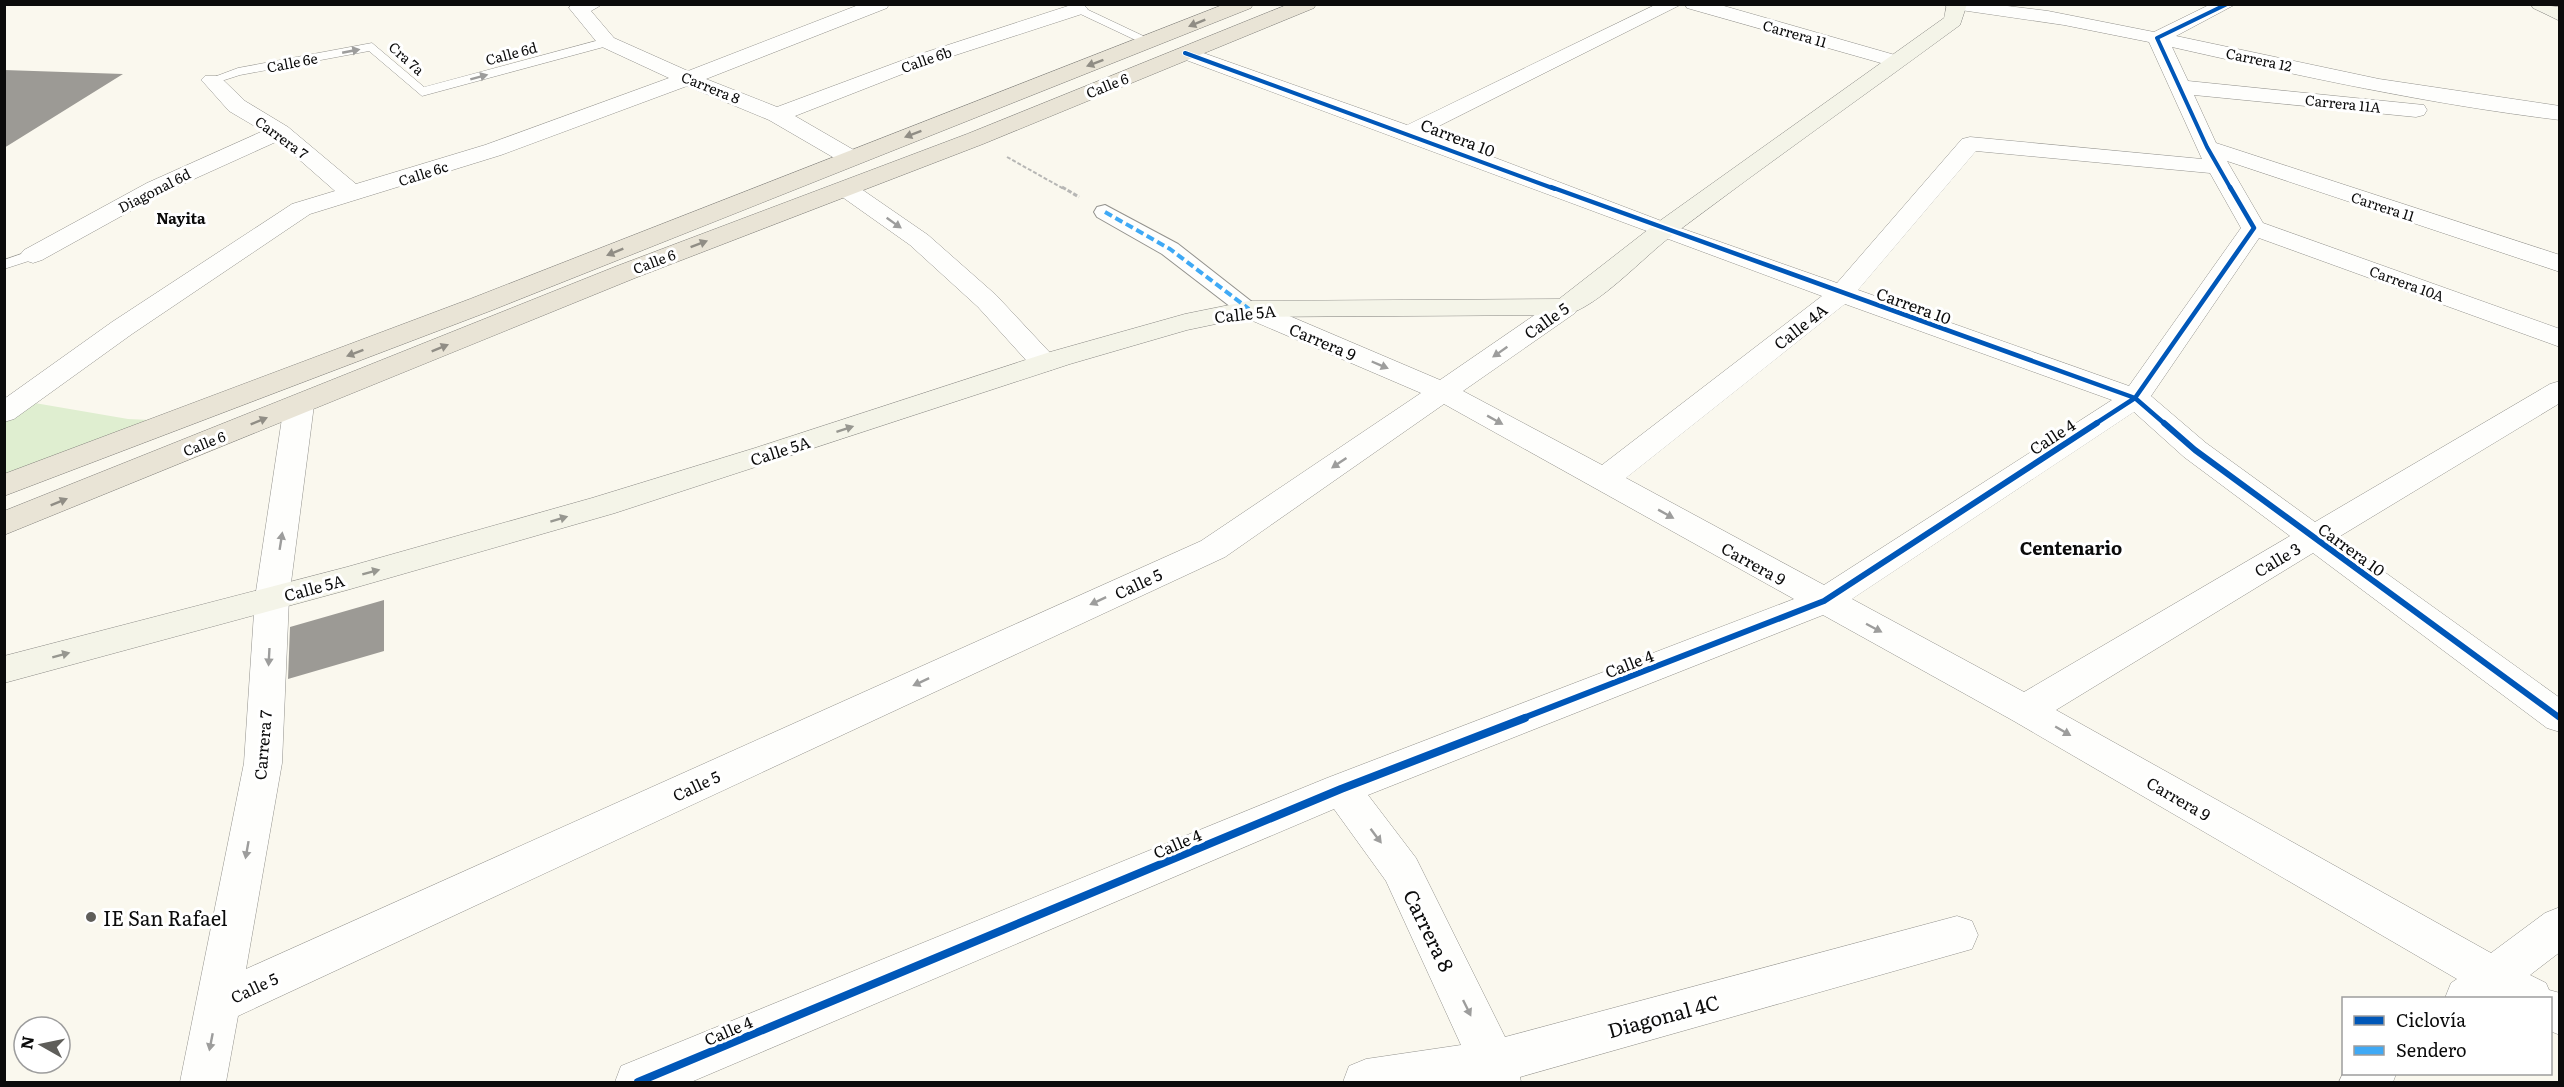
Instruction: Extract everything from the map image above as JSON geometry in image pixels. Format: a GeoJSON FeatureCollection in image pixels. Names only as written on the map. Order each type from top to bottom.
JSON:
{"type":"FeatureCollection","features":[{"type":"Feature","properties":{"kind":"highway","name":"Calle 6"},"geometry":{"type":"LineString","coordinates":[[4,486],[480,305],[1244,4]]}},
{"type":"Feature","properties":{"kind":"highway","name":"Calle 6"},"geometry":{"type":"LineString","coordinates":[[4,524],[626,272],[975,139],[1307,4]]}},
{"type":"Feature","properties":{"kind":"main road"},"geometry":{"type":"LineString","coordinates":[[2540,4],[2559,15]]}},
{"type":"Feature","properties":{"kind":"main road","name":"Calle 5"},"geometry":{"type":"LineString","coordinates":[[1565,306],[1589,291],[1663,230],[1953,21],[1957,5]]}},
{"type":"Feature","properties":{"kind":"main road","name":"Calle 5A"},"geometry":{"type":"LineString","coordinates":[[4,670],[461,547],[690,479],[1044,363],[1164,327],[1249,309],[1565,306]]}},
{"type":"Feature","properties":{"kind":"street","name":"Calle 6c"},"geometry":{"type":"LineString","coordinates":[[4,413],[122,328],[301,209],[494,150],[880,4]]}},
{"type":"Feature","properties":{"kind":"street"},"geometry":{"type":"LineString","coordinates":[[1408,133],[1672,4]]}},
{"type":"Feature","properties":{"kind":"street","name":"Carrera 11"},"geometry":{"type":"LineString","coordinates":[[1694,4],[1895,61]]}},
{"type":"Feature","properties":{"kind":"street"},"geometry":{"type":"LineString","coordinates":[[2227,4],[2157,38],[2212,157],[2254,228]]}},
{"type":"Feature","properties":{"kind":"street","name":"Carrera 12"},"geometry":{"type":"LineString","coordinates":[[1957,5],[2076,21],[2432,95],[2559,113]]}},
{"type":"Feature","properties":{"kind":"street","name":"Carrera 8"},"geometry":{"type":"LineString","coordinates":[[586,6],[607,42],[637,58],[777,115],[851,158]]}},
{"type":"Feature","properties":{"kind":"street","name":"Calle 6b"},"geometry":{"type":"LineString","coordinates":[[777,115],[921,60],[1078,9]]}},
{"type":"Feature","properties":{"kind":"street","name":"Carrera 10"},"geometry":{"type":"LineString","coordinates":[[1185,53],[1408,133],[1663,230],[2135,398],[2195,450],[2559,718]]}},
{"type":"Feature","properties":{"kind":"street","name":"Carrera 7"},"geometry":{"type":"LineString","coordinates":[[212,80],[237,106],[280,132],[352,194]]}},
{"type":"Feature","properties":{"kind":"street","name":"Carrera 11A"},"geometry":{"type":"LineString","coordinates":[[2179,87],[2451,114],[2506,107]]}},
{"type":"Feature","properties":{"kind":"street","name":"Diagonal 6d"},"geometry":{"type":"LineString","coordinates":[[33,255],[155,188],[280,132]]}},
{"type":"Feature","properties":{"kind":"street","name":"Carrera 11"},"geometry":{"type":"LineString","coordinates":[[1970,144],[2212,157],[2559,264]]}},
{"type":"Feature","properties":{"kind":"street","name":"Calle 4A"},"geometry":{"type":"LineString","coordinates":[[1604,480],[1842,293],[1970,144]]}},
{"type":"Feature","properties":{"kind":"street"},"geometry":{"type":"LineString","coordinates":[[846,189],[919,240],[987,301],[1044,363]]}},
{"type":"Feature","properties":{"kind":"street","name":"Carrera 9"},"geometry":{"type":"LineString","coordinates":[[1105,212],[1170,249],[1249,309],[1444,392],[2025,710],[2479,988],[2521,997]]}},
{"type":"Feature","properties":{"kind":"street","name":"Carrera 10A"},"geometry":{"type":"LineString","coordinates":[[2254,228],[2559,339]]}},
{"type":"Feature","properties":{"kind":"street","name":"Calle 4"},"geometry":{"type":"LineString","coordinates":[[638,1083],[1341,789],[1824,601],[2135,398],[2254,228]]}},
{"type":"Feature","properties":{"kind":"street","name":"Calle 5"},"geometry":{"type":"LineString","coordinates":[[220,1002],[1213,549],[1444,392],[1565,306]]}},
{"type":"Feature","properties":{"kind":"street","name":"Calle 3"},"geometry":{"type":"LineString","coordinates":[[2025,710],[2559,390]]}},
{"type":"Feature","properties":{"kind":"street","name":"Carrera 7"},"geometry":{"type":"LineString","coordinates":[[203,1083],[263,763],[272,598],[292,470],[299,405]]}},
{"type":"Feature","properties":{"kind":"street","name":"Carrera 8"},"geometry":{"type":"LineString","coordinates":[[1341,789],[1401,870],[1495,1072]]}},
{"type":"Feature","properties":{"kind":"street"},"geometry":{"type":"LineString","coordinates":[[2479,988],[2559,926]]}},
{"type":"Feature","properties":{"kind":"street","name":"Diagonal 4C"},"geometry":{"type":"LineString","coordinates":[[1365,1083],[1495,1072],[1957,935]]}},
{"type":"Feature","properties":{"kind":"lane"},"geometry":{"type":"LineString","coordinates":[[1078,9],[1150,42]]}},
{"type":"Feature","properties":{"kind":"lane","name":"Calle 6d"},"geometry":{"type":"LineString","coordinates":[[422,92],[607,42]]}},
{"type":"Feature","properties":{"kind":"lane","name":"Cra 7a"},"geometry":{"type":"LineString","coordinates":[[372,47],[422,92]]}},
{"type":"Feature","properties":{"kind":"lane","name":"Calle 6e"},"geometry":{"type":"LineString","coordinates":[[212,80],[238,72],[372,47]]}},
{"type":"Feature","properties":{"kind":"lane"},"geometry":{"type":"LineString","coordinates":[[4,265],[33,255]]}},
{"type":"Feature","properties":{"kind":"path"},"geometry":{"type":"LineString","coordinates":[[975,139],[1105,212]]}},
{"type":"Feature","properties":{"kind":"green space"},"geometry":{"type":"Polygon","coordinates":[[[23,401],[128,419],[174,421],[5,486],[5,413],[23,401]]]}},
{"type":"Feature","properties":{"kind":"building"},"geometry":{"type":"Polygon","coordinates":[[[4,70],[123,74],[4,148],[4,70]]]}},
{"type":"Feature","properties":{"kind":"building"},"geometry":{"type":"Polygon","coordinates":[[[384,600],[384,651],[288,679],[290,627],[384,600]]]}},
{"type":"Feature","properties":{"kind":"marked path"},"geometry":{"type":"LineString","coordinates":[[1105,212],[1170,249],[1249,309]]}},
{"type":"Feature","properties":{"kind":"cycle path"},"geometry":{"type":"LineString","coordinates":[[638,1082],[1341,789],[1824,601],[2135,398],[2254,228],[2207,147],[2157,38],[2227,4]]}},
{"type":"Feature","properties":{"kind":"cycle path"},"geometry":{"type":"LineString","coordinates":[[1185,53],[1408,133],[1663,230],[2135,398],[2195,450],[2560,718]]}},
{"type":"Feature","properties":{"kind":"place","name":"IE San Rafael"},"geometry":{"type":"Point","coordinates":[91,917]}},
{"type":"Feature","properties":{"kind":"district","name":"Nayita"},"geometry":{"type":"Point","coordinates":[181,217]}},
{"type":"Feature","properties":{"kind":"district","name":"Centenario"},"geometry":{"type":"Point","coordinates":[2071,547]}}]}
